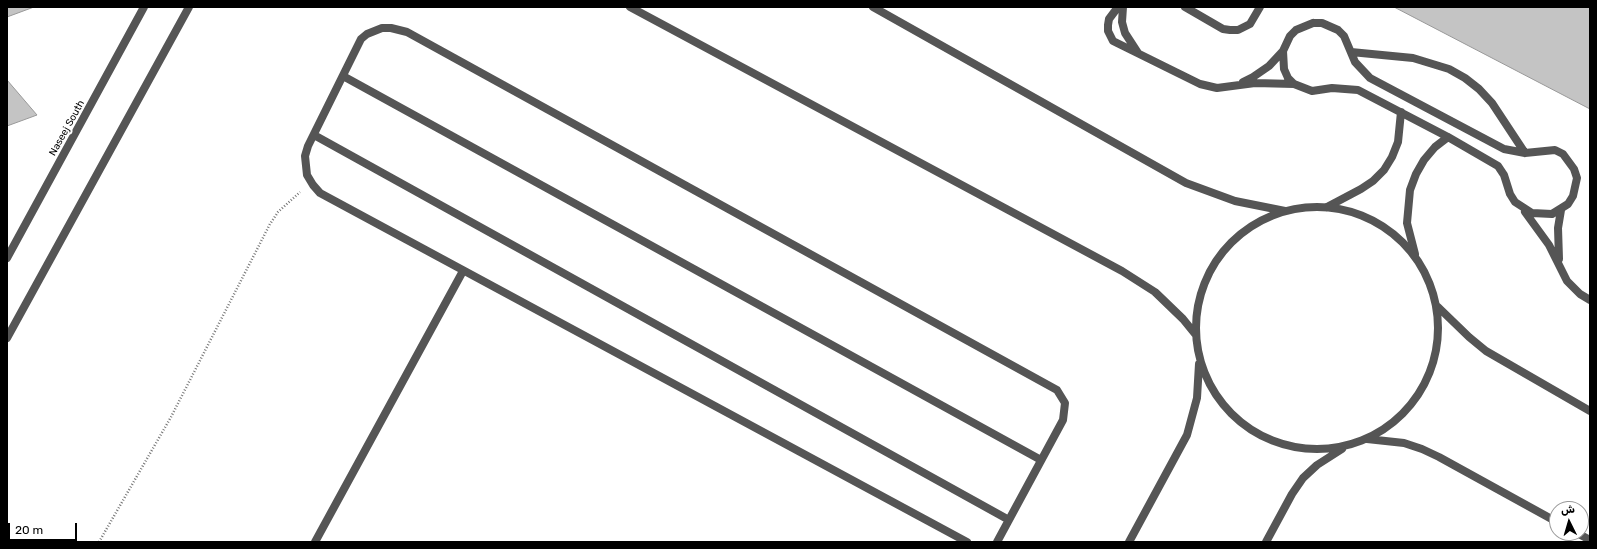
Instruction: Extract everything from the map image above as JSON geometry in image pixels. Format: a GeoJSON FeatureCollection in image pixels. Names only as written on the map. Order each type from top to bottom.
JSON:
{"type":"FeatureCollection","features":[{"type":"Feature","properties":{"kind":"street","name":"Naseej South"},"geometry":{"type":"LineString","coordinates":[[7,258],[144,7]]}},
{"type":"Feature","properties":{"kind":"street"},"geometry":{"type":"LineString","coordinates":[[7,338],[189,7]]}},
{"type":"Feature","properties":{"kind":"street"},"geometry":{"type":"LineString","coordinates":[[630,7],[1122,271],[1155,292],[1196,334]]}},
{"type":"Feature","properties":{"kind":"street"},"geometry":{"type":"LineString","coordinates":[[873,7],[1186,183],[1235,201],[1286,211]]}},
{"type":"Feature","properties":{"kind":"street"},"geometry":{"type":"LineString","coordinates":[[1118,7],[1109,19],[1108,25],[1110,37],[1118,44],[1208,87],[1217,88],[1255,83],[1294,84],[1312,91],[1345,88],[1358,90],[1448,137],[1498,166],[1504,174],[1510,194],[1515,202],[1537,226],[1567,281],[1580,294],[1590,300]]}},
{"type":"Feature","properties":{"kind":"street"},"geometry":{"type":"LineString","coordinates":[[1123,7],[1122,22],[1125,33],[1139,54]]}},
{"type":"Feature","properties":{"kind":"street"},"geometry":{"type":"LineString","coordinates":[[1189,8],[1223,29],[1238,30],[1250,24],[1260,7]]}},
{"type":"Feature","properties":{"kind":"street"},"geometry":{"type":"LineString","coordinates":[[1235,85],[1253,77],[1269,66],[1283,51],[1290,36],[1296,30],[1313,23],[1322,23],[1338,30],[1344,36],[1355,62],[1370,78],[1504,149],[1525,153],[1555,150],[1563,154],[1570,161],[1574,169],[1576,187],[1573,196],[1560,210],[1552,214],[1532,214],[1523,209]]}},
{"type":"Feature","properties":{"kind":"street"},"geometry":{"type":"LineString","coordinates":[[967,542],[320,193],[313,185],[305,166],[305,156],[361,39],[367,34],[382,28],[391,28],[414,36],[1057,390],[1065,403],[1065,415],[997,542]]}},
{"type":"Feature","properties":{"kind":"street"},"geometry":{"type":"LineString","coordinates":[[1283,51],[1284,69],[1288,78],[1294,84]]}},
{"type":"Feature","properties":{"kind":"street"},"geometry":{"type":"LineString","coordinates":[[1351,52],[1414,58],[1432,62],[1454,72],[1479,89],[1492,103],[1525,153]]}},
{"type":"Feature","properties":{"kind":"street"},"geometry":{"type":"LineString","coordinates":[[342,76],[1041,460]]}},
{"type":"Feature","properties":{"kind":"street"},"geometry":{"type":"LineString","coordinates":[[1326,207],[1373,181],[1384,170],[1392,157],[1398,142],[1401,112]]}},
{"type":"Feature","properties":{"kind":"street"},"geometry":{"type":"LineString","coordinates":[[314,135],[1009,520]]}},
{"type":"Feature","properties":{"kind":"street"},"geometry":{"type":"LineString","coordinates":[[1415,254],[1397,236],[1376,221],[1352,212],[1326,207],[1306,207],[1286,211],[1264,219],[1243,232],[1226,248],[1212,267],[1202,288],[1197,311],[1196,334],[1200,360],[1210,385],[1225,407],[1245,426],[1268,439],[1295,447],[1322,449],[1349,445],[1366,439],[1386,428],[1419,396],[1430,375],[1437,353],[1439,330],[1438,307],[1429,279],[1415,254],[1407,222],[1410,190],[1416,174],[1424,160],[1448,137]]}},
{"type":"Feature","properties":{"kind":"street"},"geometry":{"type":"LineString","coordinates":[[1559,264],[1557,246],[1560,210]]}},
{"type":"Feature","properties":{"kind":"street"},"geometry":{"type":"LineString","coordinates":[[315,542],[463,271]]}},
{"type":"Feature","properties":{"kind":"street"},"geometry":{"type":"LineString","coordinates":[[1438,307],[1469,338],[1486,351],[1590,411]]}},
{"type":"Feature","properties":{"kind":"street"},"geometry":{"type":"LineString","coordinates":[[1129,542],[1187,435],[1197,398],[1200,360]]}},
{"type":"Feature","properties":{"kind":"street"},"geometry":{"type":"LineString","coordinates":[[1366,439],[1404,443],[1427,451],[1549,518]]}},
{"type":"Feature","properties":{"kind":"street"},"geometry":{"type":"LineString","coordinates":[[1266,542],[1292,494],[1303,478],[1322,461],[1349,445]]}},
{"type":"Feature","properties":{"kind":"path"},"geometry":{"type":"LineString","coordinates":[[99,542],[171,416],[270,224],[288,201],[313,185]]}},
{"type":"Feature","properties":{"kind":"building"},"geometry":{"type":"Polygon","coordinates":[[[7,7],[34,7],[7,17],[7,7]]]}},
{"type":"Feature","properties":{"kind":"building"},"geometry":{"type":"Polygon","coordinates":[[[1394,7],[1590,7],[1590,109],[1394,7]]]}},
{"type":"Feature","properties":{"kind":"building"},"geometry":{"type":"Polygon","coordinates":[[[7,80],[37,115],[7,126],[7,80]]]}}]}
